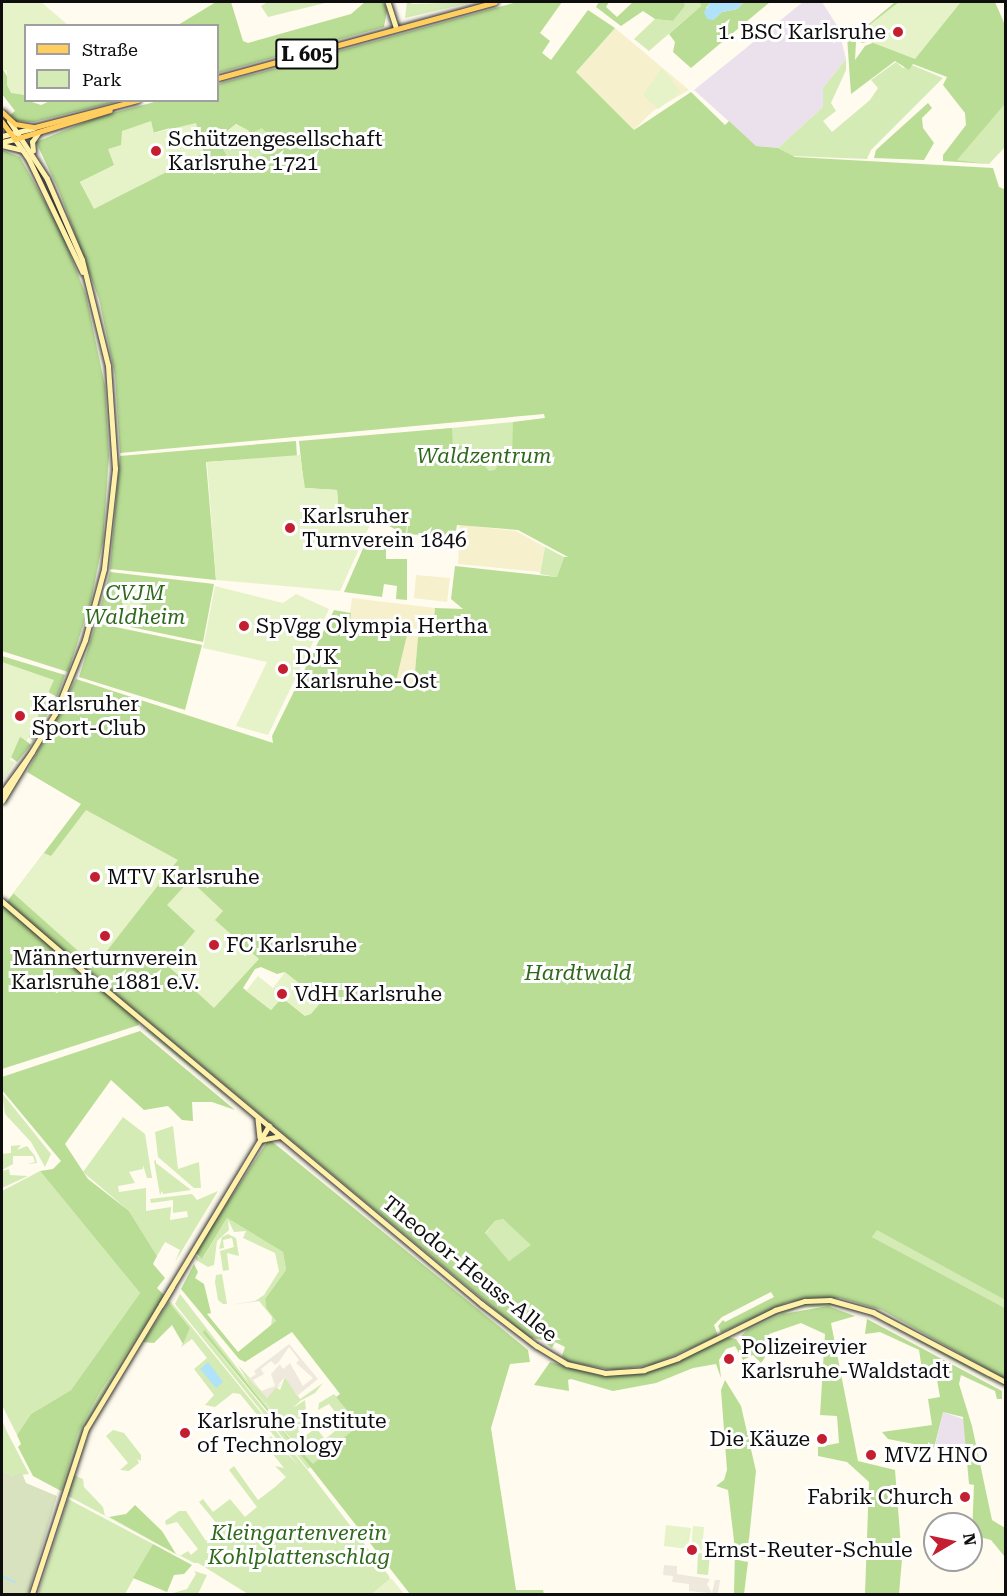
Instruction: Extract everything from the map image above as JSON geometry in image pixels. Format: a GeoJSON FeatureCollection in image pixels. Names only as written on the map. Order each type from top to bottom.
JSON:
{"type":"FeatureCollection","features":[{"type":"Feature","properties":{"kind":"main road"},"geometry":{"type":"LineString","coordinates":[[388,2],[397,29]]}},
{"type":"Feature","properties":{"kind":"main road","name":"L 605"},"geometry":{"type":"LineString","coordinates":[[219,78],[495,2]]}},
{"type":"Feature","properties":{"kind":"main road"},"geometry":{"type":"LineString","coordinates":[[2,143],[16,136],[131,102]]}},
{"type":"Feature","properties":{"kind":"main road"},"geometry":{"type":"LineString","coordinates":[[2,112],[4,121],[34,157],[69,226],[88,282],[104,342],[112,398],[115,462],[112,524],[102,582],[86,640],[61,701],[2,801]]}},
{"type":"Feature","properties":{"kind":"main road"},"geometry":{"type":"LineString","coordinates":[[4,121],[37,130]]}},
{"type":"Feature","properties":{"kind":"main road"},"geometry":{"type":"LineString","coordinates":[[34,157],[32,144],[37,130]]}},
{"type":"Feature","properties":{"kind":"main road"},"geometry":{"type":"LineString","coordinates":[[2,136],[16,136]]}},
{"type":"Feature","properties":{"kind":"main road"},"geometry":{"type":"LineString","coordinates":[[16,136],[54,205],[88,282]]}},
{"type":"Feature","properties":{"kind":"main road"},"geometry":{"type":"LineString","coordinates":[[2,143],[23,151]]}},
{"type":"Feature","properties":{"kind":"main road"},"geometry":{"type":"LineString","coordinates":[[2,793],[34,750]]}},
{"type":"Feature","properties":{"kind":"main road","name":"Theodor-Heuss-Allee"},"geometry":{"type":"LineString","coordinates":[[2,901],[280,1136],[516,1331],[542,1350],[580,1369],[616,1374],[653,1368],[775,1310],[823,1300],[873,1312],[1005,1382]]}},
{"type":"Feature","properties":{"kind":"main road"},"geometry":{"type":"LineString","coordinates":[[257,1116],[260,1140]]}},
{"type":"Feature","properties":{"kind":"main road"},"geometry":{"type":"LineString","coordinates":[[32,1594],[86,1429],[269,1126]]}},
{"type":"Feature","properties":{"kind":"main road"},"geometry":{"type":"LineString","coordinates":[[260,1140],[280,1136]]}},
{"type":"Feature","properties":{"kind":"shaded area"},"geometry":{"type":"Polygon","coordinates":[[[803,2],[822,2],[838,27],[846,59],[823,88],[823,107],[778,148],[756,146],[694,90],[803,2]]]}},
{"type":"Feature","properties":{"kind":"shaded area"},"geometry":{"type":"Polygon","coordinates":[[[615,28],[689,90],[653,111],[634,130],[576,72],[615,28]]]}},
{"type":"Feature","properties":{"kind":"shaded area"},"geometry":{"type":"Polygon","coordinates":[[[460,525],[516,531],[545,547],[540,572],[458,564],[460,525]]]}},
{"type":"Feature","properties":{"kind":"shaded area"},"geometry":{"type":"Polygon","coordinates":[[[416,575],[450,578],[447,602],[414,598],[416,575]]]}},
{"type":"Feature","properties":{"kind":"shaded area"},"geometry":{"type":"Polygon","coordinates":[[[352,598],[435,608],[432,638],[418,637],[414,684],[396,681],[348,629],[352,598]]]}},
{"type":"Feature","properties":{"kind":"shaded area"},"geometry":{"type":"Polygon","coordinates":[[[289,1344],[318,1379],[297,1396],[285,1377],[267,1398],[249,1379],[256,1374],[254,1371],[289,1344]],[[289,1347],[278,1363],[275,1365],[271,1361],[261,1369],[264,1374],[253,1380],[261,1391],[275,1386],[271,1374],[280,1364],[283,1369],[290,1363],[303,1386],[313,1378],[296,1363],[299,1360],[289,1347]]]}},
{"type":"Feature","properties":{"kind":"shaded area"},"geometry":{"type":"Polygon","coordinates":[[[943,1412],[966,1420],[967,1458],[934,1450],[943,1412]]]}},
{"type":"Feature","properties":{"kind":"shaded area"},"geometry":{"type":"Polygon","coordinates":[[[664,1565],[677,1566],[677,1574],[710,1579],[707,1584],[712,1593],[715,1580],[720,1580],[718,1594],[689,1591],[689,1584],[672,1582],[673,1576],[663,1575],[664,1565]]]}},
{"type":"Feature","properties":{"kind":"green space"},"geometry":{"type":"Polygon","coordinates":[[[2,2],[41,2],[67,24],[24,24],[24,95],[11,93],[7,85],[7,70],[2,70],[2,2]]]}},
{"type":"Feature","properties":{"kind":"green space"},"geometry":{"type":"Polygon","coordinates":[[[216,2],[231,2],[243,41],[248,43],[351,14],[365,2],[384,2],[387,11],[384,27],[219,73],[219,24],[180,24],[216,2]]]}},
{"type":"Feature","properties":{"kind":"green space"},"geometry":{"type":"Polygon","coordinates":[[[268,2],[329,2],[268,17],[261,6],[268,2]]]}},
{"type":"Feature","properties":{"kind":"green space"},"geometry":{"type":"Polygon","coordinates":[[[407,2],[413,4],[474,2],[405,18],[407,2]]]}},
{"type":"Feature","properties":{"kind":"green space","name":"Hardtwald"},"geometry":{"type":"Polygon","coordinates":[[[517,2],[562,2],[540,33],[550,41],[542,53],[551,60],[588,10],[615,28],[576,72],[634,130],[691,92],[725,125],[729,121],[756,146],[778,148],[795,157],[993,168],[999,187],[1006,190],[1005,1300],[877,1230],[872,1237],[1005,1308],[1005,1379],[882,1310],[840,1298],[788,1302],[721,1333],[718,1326],[723,1320],[725,1322],[774,1297],[771,1292],[722,1317],[714,1325],[718,1336],[653,1365],[613,1370],[568,1362],[562,1356],[565,1347],[555,1342],[552,1348],[542,1340],[528,1337],[6,903],[81,804],[27,772],[76,679],[273,743],[272,736],[334,610],[351,613],[349,629],[407,635],[396,681],[414,684],[418,637],[432,637],[435,608],[463,609],[451,599],[455,566],[557,577],[564,557],[568,557],[518,530],[457,525],[453,547],[434,546],[434,536],[407,534],[409,514],[403,514],[408,515],[406,535],[387,525],[374,525],[379,514],[373,518],[338,504],[337,490],[304,488],[299,441],[452,428],[453,447],[467,445],[489,471],[495,470],[501,459],[512,458],[513,422],[545,418],[544,414],[120,453],[115,375],[99,299],[59,191],[36,142],[98,117],[154,102],[219,102],[219,84],[517,2]],[[151,122],[121,145],[115,165],[80,182],[94,208],[170,128],[153,133],[151,122]],[[236,124],[226,132],[228,142],[249,131],[236,124]],[[262,128],[223,149],[233,166],[245,166],[269,150],[269,136],[262,128]],[[261,967],[255,969],[243,988],[271,1010],[282,997],[305,1016],[285,972],[277,974],[261,967]],[[503,1219],[495,1221],[485,1233],[509,1261],[531,1245],[503,1219]]]}},
{"type":"Feature","properties":{"kind":"green space"},"geometry":{"type":"Polygon","coordinates":[[[599,2],[609,2],[606,7],[617,17],[633,2],[684,2],[685,6],[673,21],[655,19],[643,11],[621,26],[596,7],[599,2]]]}},
{"type":"Feature","properties":{"kind":"green space"},"geometry":{"type":"Polygon","coordinates":[[[684,2],[699,2],[701,6],[649,51],[634,39],[655,19],[673,21],[685,6],[684,2]]]}},
{"type":"Feature","properties":{"kind":"green space"},"geometry":{"type":"Polygon","coordinates":[[[699,2],[711,2],[706,8],[713,20],[722,12],[737,9],[744,2],[770,2],[691,68],[673,52],[675,42],[669,34],[701,6],[699,2]]]}},
{"type":"Feature","properties":{"kind":"green space"},"geometry":{"type":"Polygon","coordinates":[[[895,2],[995,2],[1005,25],[1005,104],[957,160],[989,164],[943,161],[943,155],[966,125],[965,113],[943,85],[947,77],[913,64],[909,70],[895,61],[851,94],[847,37],[856,42],[855,60],[865,46],[884,38],[862,43],[846,29],[858,25],[863,29],[895,2]]]}},
{"type":"Feature","properties":{"kind":"green space","name":"1. BSC Karlsruhe"},"geometry":{"type":"Polygon","coordinates":[[[899,2],[961,2],[915,59],[855,36],[899,2]]]}},
{"type":"Feature","properties":{"kind":"green space"},"geometry":{"type":"Polygon","coordinates":[[[846,59],[846,70],[831,103],[836,111],[823,121],[832,132],[870,100],[878,88],[871,80],[896,62],[903,68],[912,65],[943,78],[871,150],[867,159],[792,156],[778,148],[823,107],[823,88],[846,59]]]}},
{"type":"Feature","properties":{"kind":"green space"},"geometry":{"type":"Polygon","coordinates":[[[662,68],[681,92],[658,109],[643,95],[662,68]]]}},
{"type":"Feature","properties":{"kind":"green space"},"geometry":{"type":"Polygon","coordinates":[[[3,69],[16,93],[24,95],[24,102],[41,105],[48,102],[115,102],[34,122],[16,121],[10,115],[15,111],[2,94],[3,69]]]}},
{"type":"Feature","properties":{"kind":"green space"},"geometry":{"type":"Polygon","coordinates":[[[928,103],[932,108],[922,118],[923,128],[934,143],[924,160],[874,158],[876,150],[928,103]]]}},
{"type":"Feature","properties":{"kind":"green space"},"geometry":{"type":"Polygon","coordinates":[[[1005,104],[1005,147],[989,164],[956,160],[1005,104]]]}},
{"type":"Feature","properties":{"kind":"green space","name":"Schützengesellschaft Karlsruhe 1721"},"geometry":{"type":"Polygon","coordinates":[[[151,121],[154,133],[196,123],[204,153],[94,209],[80,182],[114,165],[108,149],[121,145],[122,131],[151,121]]]}},
{"type":"Feature","properties":{"kind":"green space"},"geometry":{"type":"Polygon","coordinates":[[[236,124],[249,131],[227,143],[226,132],[236,124]]]}},
{"type":"Feature","properties":{"kind":"green space"},"geometry":{"type":"Polygon","coordinates":[[[263,127],[269,136],[270,150],[245,166],[233,166],[223,149],[263,127]]]}},
{"type":"Feature","properties":{"kind":"green space"},"geometry":{"type":"Polygon","coordinates":[[[2,150],[20,157],[61,231],[86,295],[105,386],[109,456],[103,541],[91,601],[68,672],[2,651],[2,150]]]}},
{"type":"Feature","properties":{"kind":"green space","name":"Waldzentrum"},"geometry":{"type":"Polygon","coordinates":[[[513,422],[515,451],[517,524],[421,431],[513,422]]]}},
{"type":"Feature","properties":{"kind":"green space"},"geometry":{"type":"Polygon","coordinates":[[[296,441],[298,473],[236,460],[206,462],[216,580],[110,569],[120,456],[296,441]]]}},
{"type":"Feature","properties":{"kind":"green space","name":"Karlsruher Turnverein 1846"},"geometry":{"type":"Polygon","coordinates":[[[300,455],[305,488],[337,490],[338,504],[373,518],[340,591],[216,580],[207,462],[300,455]]]}},
{"type":"Feature","properties":{"kind":"green space"},"geometry":{"type":"Polygon","coordinates":[[[386,538],[386,559],[407,559],[407,600],[396,599],[397,586],[384,584],[382,597],[344,592],[365,544],[371,539],[386,538]]]}},
{"type":"Feature","properties":{"kind":"green space"},"geometry":{"type":"Polygon","coordinates":[[[545,547],[564,557],[557,577],[540,574],[545,547]]]}},
{"type":"Feature","properties":{"kind":"green space","name":"CVJM Waldheim"},"geometry":{"type":"Polygon","coordinates":[[[110,572],[214,584],[203,642],[97,620],[110,572]]]}},
{"type":"Feature","properties":{"kind":"green space","name":"CVJM Waldheim"},"geometry":{"type":"Polygon","coordinates":[[[126,582],[143,585],[140,618],[121,615],[126,582]]]}},
{"type":"Feature","properties":{"kind":"green space"},"geometry":{"type":"Polygon","coordinates":[[[215,586],[283,603],[296,594],[329,609],[268,735],[236,726],[267,662],[203,648],[215,586]]]}},
{"type":"Feature","properties":{"kind":"green space"},"geometry":{"type":"Polygon","coordinates":[[[96,623],[202,645],[185,710],[79,677],[96,623]]]}},
{"type":"Feature","properties":{"kind":"green space"},"geometry":{"type":"Polygon","coordinates":[[[2,656],[65,675],[57,697],[2,666],[2,656]]]}},
{"type":"Feature","properties":{"kind":"green space","name":"Karlsruher Sport-Club"},"geometry":{"type":"Polygon","coordinates":[[[2,662],[54,680],[27,741],[20,737],[10,760],[15,762],[2,782],[2,662]]]}},
{"type":"Feature","properties":{"kind":"green space"},"geometry":{"type":"Polygon","coordinates":[[[33,693],[55,701],[33,741],[29,737],[33,693]]]}},
{"type":"Feature","properties":{"kind":"green space"},"geometry":{"type":"Polygon","coordinates":[[[20,736],[31,745],[17,762],[8,755],[20,736]]]}},
{"type":"Feature","properties":{"kind":"green space","name":"MTV Karlsruhe"},"geometry":{"type":"Polygon","coordinates":[[[86,810],[178,860],[95,966],[13,893],[44,853],[51,856],[86,810]]]}},
{"type":"Feature","properties":{"kind":"green space","name":"FC Karlsruhe"},"geometry":{"type":"Polygon","coordinates":[[[190,880],[223,911],[215,920],[259,959],[214,1008],[167,965],[195,931],[167,905],[190,880]]]}},
{"type":"Feature","properties":{"kind":"green space"},"geometry":{"type":"Polygon","coordinates":[[[2,905],[136,1017],[139,1025],[2,1069],[2,905]]]}},
{"type":"Feature","properties":{"kind":"green space","name":"VdH Karlsruhe"},"geometry":{"type":"Polygon","coordinates":[[[285,972],[322,1001],[311,1014],[305,1016],[282,998],[271,1010],[246,991],[258,976],[273,988],[285,972]]]}},
{"type":"Feature","properties":{"kind":"green space"},"geometry":{"type":"Polygon","coordinates":[[[145,1030],[151,1030],[245,1112],[230,1100],[145,1030]]]}},
{"type":"Feature","properties":{"kind":"green space"},"geometry":{"type":"Polygon","coordinates":[[[140,1031],[235,1110],[212,1102],[192,1102],[193,1121],[182,1120],[168,1106],[144,1110],[111,1080],[65,1144],[88,1179],[129,1211],[157,1256],[153,1264],[165,1278],[157,1288],[164,1295],[158,1306],[100,1392],[78,1433],[61,1491],[33,1476],[18,1447],[21,1444],[17,1435],[31,1414],[71,1390],[140,1293],[40,1171],[53,1169],[61,1161],[2,1090],[2,1077],[140,1031]]]}},
{"type":"Feature","properties":{"kind":"green space"},"geometry":{"type":"Polygon","coordinates":[[[2,1093],[51,1154],[45,1167],[31,1142],[5,1114],[2,1093]]]}},
{"type":"Feature","properties":{"kind":"green space"},"geometry":{"type":"Polygon","coordinates":[[[123,1117],[145,1134],[152,1178],[147,1178],[143,1165],[143,1169],[129,1172],[135,1183],[118,1186],[119,1192],[146,1188],[146,1211],[171,1207],[170,1220],[188,1217],[187,1211],[173,1213],[173,1200],[151,1203],[150,1199],[192,1194],[197,1200],[218,1191],[175,1262],[180,1250],[165,1242],[157,1256],[129,1211],[83,1172],[123,1117]]]}},
{"type":"Feature","properties":{"kind":"green space"},"geometry":{"type":"Polygon","coordinates":[[[173,1126],[178,1169],[199,1162],[201,1188],[194,1188],[158,1157],[155,1132],[173,1126]]]}},
{"type":"Feature","properties":{"kind":"green space"},"geometry":{"type":"Polygon","coordinates":[[[269,1139],[528,1350],[530,1362],[510,1364],[491,1428],[516,1590],[543,1590],[544,1594],[410,1594],[279,1427],[313,1464],[359,1425],[336,1397],[340,1394],[292,1332],[245,1362],[239,1359],[181,1289],[194,1264],[198,1272],[195,1278],[204,1284],[211,1313],[207,1314],[238,1352],[276,1321],[266,1308],[265,1299],[286,1270],[283,1252],[227,1218],[202,1259],[195,1252],[269,1139]]]}},
{"type":"Feature","properties":{"kind":"green space"},"geometry":{"type":"Polygon","coordinates":[[[21,1145],[17,1150],[27,1146],[35,1156],[37,1163],[27,1164],[35,1162],[33,1156],[13,1156],[13,1164],[2,1170],[2,1154],[11,1153],[11,1146],[21,1145]]]}},
{"type":"Feature","properties":{"kind":"green space"},"geometry":{"type":"Polygon","coordinates":[[[156,1160],[156,1163],[191,1190],[163,1194],[162,1191],[160,1195],[154,1161],[156,1160]]]}},
{"type":"Feature","properties":{"kind":"green space"},"geometry":{"type":"Polygon","coordinates":[[[9,1169],[10,1175],[28,1176],[2,1188],[2,1171],[9,1169]]]}},
{"type":"Feature","properties":{"kind":"green space"},"geometry":{"type":"Polygon","coordinates":[[[40,1171],[140,1293],[71,1390],[31,1414],[17,1435],[2,1405],[2,1191],[40,1171]]]}},
{"type":"Feature","properties":{"kind":"green space"},"geometry":{"type":"Polygon","coordinates":[[[227,1218],[283,1252],[286,1270],[265,1299],[266,1308],[276,1321],[271,1326],[272,1317],[259,1301],[229,1305],[255,1301],[264,1295],[279,1271],[275,1253],[243,1238],[246,1231],[234,1232],[228,1220],[229,1230],[217,1241],[214,1265],[208,1267],[196,1260],[196,1256],[203,1258],[227,1218]]]}},
{"type":"Feature","properties":{"kind":"green space"},"geometry":{"type":"Polygon","coordinates":[[[503,1219],[532,1245],[509,1261],[485,1234],[495,1221],[503,1219]]]}},
{"type":"Feature","properties":{"kind":"green space"},"geometry":{"type":"Polygon","coordinates":[[[877,1229],[1005,1300],[1005,1308],[872,1237],[877,1229]]]}},
{"type":"Feature","properties":{"kind":"green space"},"geometry":{"type":"Polygon","coordinates":[[[228,1234],[236,1238],[239,1256],[227,1253],[229,1270],[223,1271],[220,1251],[234,1247],[232,1238],[223,1240],[224,1248],[219,1249],[222,1237],[228,1234]]]}},
{"type":"Feature","properties":{"kind":"green space"},"geometry":{"type":"Polygon","coordinates":[[[222,1274],[227,1304],[218,1300],[215,1282],[216,1275],[222,1274]]]}},
{"type":"Feature","properties":{"kind":"green space"},"geometry":{"type":"Polygon","coordinates":[[[180,1294],[249,1383],[238,1365],[267,1397],[282,1383],[277,1388],[280,1390],[285,1377],[300,1399],[323,1383],[315,1393],[300,1401],[293,1408],[305,1400],[306,1409],[298,1412],[300,1417],[306,1416],[303,1419],[278,1418],[253,1388],[278,1419],[306,1423],[297,1434],[301,1439],[316,1428],[325,1439],[344,1424],[329,1404],[318,1410],[319,1403],[334,1394],[359,1425],[313,1465],[280,1426],[311,1467],[308,1469],[175,1304],[180,1294]],[[204,1329],[203,1333],[277,1425],[279,1423],[204,1329]]]}},
{"type":"Feature","properties":{"kind":"green space","name":"Kleingartenverein Kohlplattenschlag"},"geometry":{"type":"Polygon","coordinates":[[[169,1301],[306,1468],[390,1579],[372,1594],[248,1594],[198,1563],[180,1556],[188,1551],[191,1555],[198,1549],[177,1522],[166,1525],[165,1521],[179,1511],[186,1511],[206,1541],[222,1530],[199,1502],[203,1499],[213,1512],[230,1499],[245,1517],[257,1507],[229,1470],[234,1466],[258,1500],[286,1477],[275,1466],[284,1468],[264,1443],[271,1436],[298,1465],[240,1394],[233,1393],[215,1407],[205,1405],[214,1395],[194,1369],[207,1358],[192,1339],[181,1347],[190,1328],[170,1303],[157,1318],[169,1301]]]}},
{"type":"Feature","properties":{"kind":"green space"},"geometry":{"type":"Polygon","coordinates":[[[169,1302],[190,1328],[183,1344],[172,1325],[154,1343],[143,1342],[169,1302]]]}},
{"type":"Feature","properties":{"kind":"green space"},"geometry":{"type":"Polygon","coordinates":[[[831,1302],[855,1310],[833,1306],[798,1308],[739,1333],[769,1314],[800,1304],[831,1302]]]}},
{"type":"Feature","properties":{"kind":"green space"},"geometry":{"type":"Polygon","coordinates":[[[158,1306],[84,1428],[61,1491],[78,1433],[100,1392],[158,1306]]]}},
{"type":"Feature","properties":{"kind":"green space"},"geometry":{"type":"Polygon","coordinates":[[[828,1306],[855,1316],[831,1323],[858,1461],[895,1470],[902,1559],[899,1594],[865,1594],[869,1482],[847,1462],[818,1456],[818,1447],[839,1443],[837,1416],[820,1415],[825,1334],[801,1323],[769,1334],[770,1350],[761,1363],[753,1355],[743,1360],[735,1346],[726,1349],[719,1360],[721,1378],[716,1364],[693,1368],[656,1383],[613,1391],[571,1379],[568,1380],[569,1391],[534,1385],[550,1362],[602,1376],[634,1374],[674,1362],[726,1337],[736,1339],[748,1357],[740,1337],[747,1330],[783,1314],[828,1306]]]}},
{"type":"Feature","properties":{"kind":"green space"},"geometry":{"type":"Polygon","coordinates":[[[867,1319],[1002,1391],[1002,1399],[997,1399],[995,1391],[961,1375],[959,1384],[972,1426],[992,1520],[1005,1528],[1005,1557],[991,1540],[983,1538],[983,1512],[973,1512],[974,1485],[969,1484],[963,1417],[943,1412],[934,1448],[888,1439],[882,1432],[932,1425],[928,1399],[940,1397],[936,1374],[923,1376],[919,1350],[880,1332],[865,1334],[867,1319]]]}},
{"type":"Feature","properties":{"kind":"green space"},"geometry":{"type":"Polygon","coordinates":[[[204,1329],[279,1423],[279,1425],[203,1333],[204,1329]]]}},
{"type":"Feature","properties":{"kind":"green space"},"geometry":{"type":"Polygon","coordinates":[[[898,1330],[958,1359],[1001,1386],[898,1330]]]}},
{"type":"Feature","properties":{"kind":"green space"},"geometry":{"type":"Polygon","coordinates":[[[725,1380],[741,1406],[756,1471],[748,1549],[739,1548],[738,1560],[748,1562],[744,1594],[734,1594],[735,1549],[728,1490],[716,1486],[724,1480],[727,1470],[721,1390],[725,1380]]]}},
{"type":"Feature","properties":{"kind":"green space"},"geometry":{"type":"Polygon","coordinates":[[[2,1420],[29,1474],[13,1476],[2,1471],[2,1420]]]}},
{"type":"Feature","properties":{"kind":"green space"},"geometry":{"type":"Polygon","coordinates":[[[113,1430],[124,1433],[141,1455],[141,1461],[137,1459],[139,1463],[129,1471],[120,1470],[128,1463],[106,1436],[113,1430]]]}},
{"type":"Feature","properties":{"kind":"green space"},"geometry":{"type":"Polygon","coordinates":[[[2,1471],[13,1476],[22,1473],[26,1483],[57,1496],[28,1594],[2,1594],[2,1471]]]}},
{"type":"Feature","properties":{"kind":"green space"},"geometry":{"type":"Polygon","coordinates":[[[73,1475],[83,1479],[84,1487],[103,1507],[105,1516],[68,1496],[73,1475]]]}},
{"type":"Feature","properties":{"kind":"green space"},"geometry":{"type":"Polygon","coordinates":[[[68,1499],[153,1544],[125,1594],[38,1594],[68,1499]]]}},
{"type":"Feature","properties":{"kind":"green space"},"geometry":{"type":"Polygon","coordinates":[[[135,1505],[162,1531],[176,1554],[109,1517],[126,1514],[135,1505]]]}},
{"type":"Feature","properties":{"kind":"green space"},"geometry":{"type":"Polygon","coordinates":[[[666,1525],[691,1528],[688,1549],[664,1546],[666,1525]]]}},
{"type":"Feature","properties":{"kind":"green space"},"geometry":{"type":"Polygon","coordinates":[[[693,1526],[704,1527],[702,1550],[691,1549],[693,1526]]]}},
{"type":"Feature","properties":{"kind":"green space"},"geometry":{"type":"Polygon","coordinates":[[[153,1544],[192,1565],[184,1574],[174,1575],[167,1592],[133,1578],[153,1544]]]}},
{"type":"Feature","properties":{"kind":"green space"},"geometry":{"type":"Polygon","coordinates":[[[698,1553],[710,1554],[708,1575],[697,1574],[698,1553]]]}},
{"type":"Feature","properties":{"kind":"green space"},"geometry":{"type":"Polygon","coordinates":[[[194,1571],[207,1575],[198,1594],[170,1594],[187,1589],[196,1574],[194,1571]]]}},
{"type":"Feature","properties":{"kind":"green space"},"geometry":{"type":"Polygon","coordinates":[[[390,1579],[404,1594],[372,1594],[390,1579]]]}},
{"type":"Feature","properties":{"kind":"water"},"geometry":{"type":"Polygon","coordinates":[[[711,2],[744,2],[737,9],[722,12],[713,20],[707,19],[704,12],[711,2]]]}},
{"type":"Feature","properties":{"kind":"water"},"geometry":{"type":"Polygon","coordinates":[[[208,1362],[223,1382],[216,1388],[200,1369],[208,1362]]]}},
{"type":"Feature","properties":{"kind":"waterway"},"geometry":{"type":"LineString","coordinates":[[2,1576],[15,1582]]}},
{"type":"Feature","properties":{"kind":"place","name":"1. BSC Karlsruhe"},"geometry":{"type":"Point","coordinates":[898,32]}},
{"type":"Feature","properties":{"kind":"place","name":"Schützengesellschaft Karlsruhe 1721"},"geometry":{"type":"Point","coordinates":[156,151]}},
{"type":"Feature","properties":{"kind":"place","name":"Karlsruher Turnverein 1846"},"geometry":{"type":"Point","coordinates":[290,528]}},
{"type":"Feature","properties":{"kind":"place","name":"SpVgg Olympia Hertha"},"geometry":{"type":"Point","coordinates":[244,626]}},
{"type":"Feature","properties":{"kind":"place","name":"DJK Karlsruhe-Ost"},"geometry":{"type":"Point","coordinates":[283,669]}},
{"type":"Feature","properties":{"kind":"place","name":"Karlsruher Sport-Club"},"geometry":{"type":"Point","coordinates":[20,716]}},
{"type":"Feature","properties":{"kind":"place","name":"MTV Karlsruhe"},"geometry":{"type":"Point","coordinates":[95,877]}},
{"type":"Feature","properties":{"kind":"place","name":"Männerturnverein Karlsruhe 1881 e.V."},"geometry":{"type":"Point","coordinates":[105,936]}},
{"type":"Feature","properties":{"kind":"place","name":"FC Karlsruhe"},"geometry":{"type":"Point","coordinates":[214,945]}},
{"type":"Feature","properties":{"kind":"place","name":"VdH Karlsruhe"},"geometry":{"type":"Point","coordinates":[282,994]}},
{"type":"Feature","properties":{"kind":"place","name":"Polizeirevier Karlsruhe-Waldstadt"},"geometry":{"type":"Point","coordinates":[729,1359]}},
{"type":"Feature","properties":{"kind":"place","name":"Karlsruhe Institute of Technology"},"geometry":{"type":"Point","coordinates":[185,1433]}},
{"type":"Feature","properties":{"kind":"place","name":"Die Käuze"},"geometry":{"type":"Point","coordinates":[822,1439]}},
{"type":"Feature","properties":{"kind":"place","name":"MVZ HNO"},"geometry":{"type":"Point","coordinates":[871,1455]}},
{"type":"Feature","properties":{"kind":"place","name":"Fabrik Church"},"geometry":{"type":"Point","coordinates":[965,1497]}},
{"type":"Feature","properties":{"kind":"place","name":"Ernst-Reuter-Schule"},"geometry":{"type":"Point","coordinates":[692,1550]}}]}
